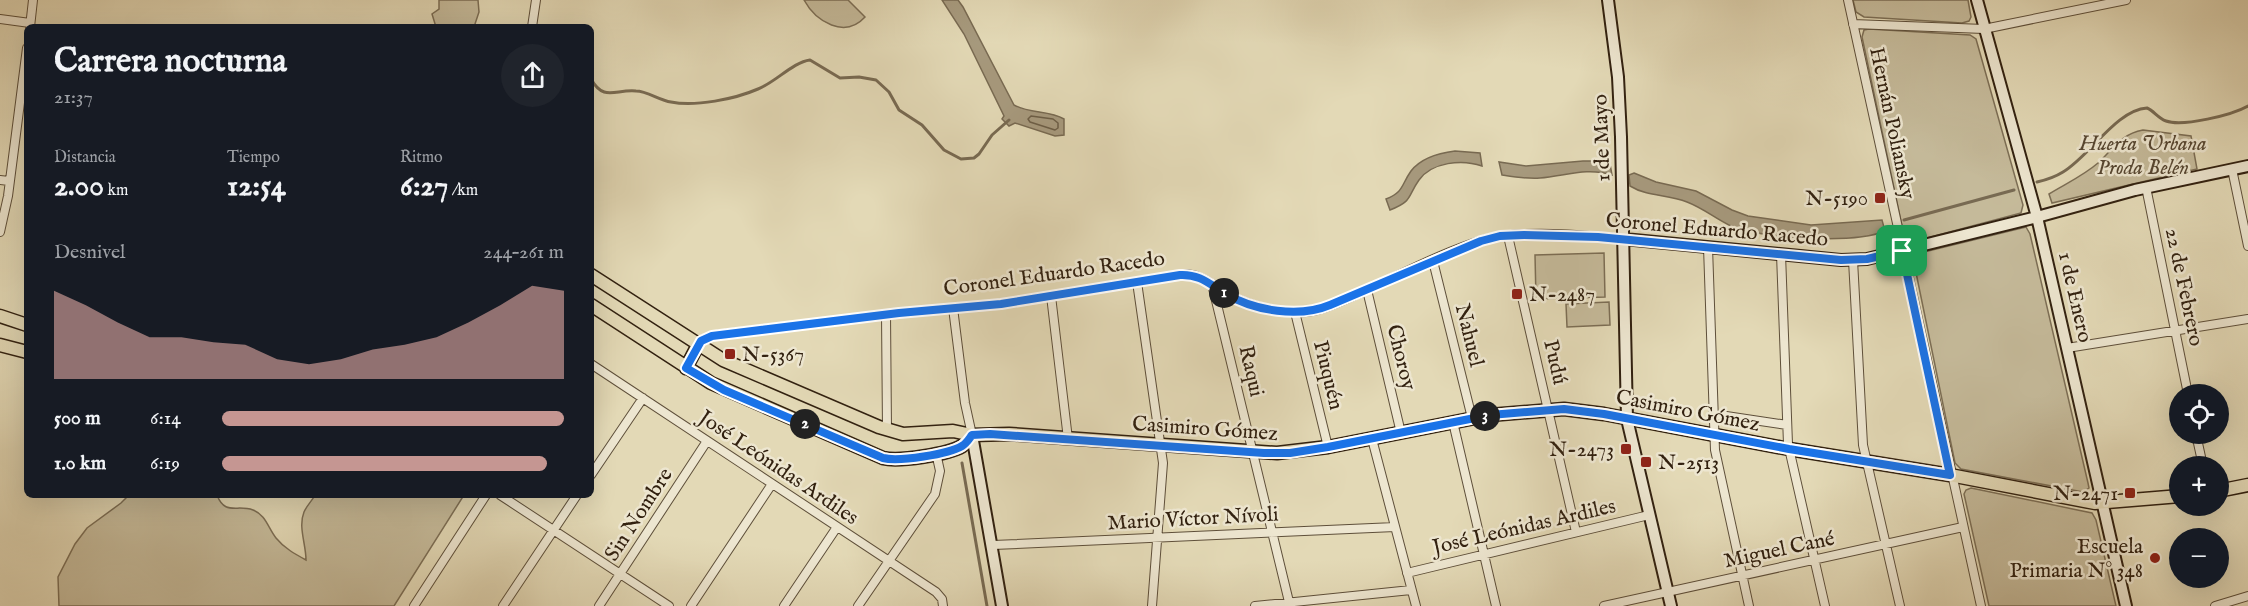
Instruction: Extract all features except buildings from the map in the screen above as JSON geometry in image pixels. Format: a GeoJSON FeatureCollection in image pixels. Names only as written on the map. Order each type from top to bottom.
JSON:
{"type":"FeatureCollection","features":[{"type":"Feature","properties":{"kind":"main road","name":"Casimiro Gómez"},"geometry":{"type":"LineString","coordinates":[[594,277],[698,345],[730,363],[887,430],[903,434],[953,431],[972,435],[999,434],[1290,453],[1472,418],[1548,409],[1585,411],[2103,504],[2169,497]]}},
{"type":"Feature","properties":{"kind":"main road","name":"Casimiro Gómez"},"geometry":{"type":"LineString","coordinates":[[594,307],[686,368],[724,390],[883,458],[897,460],[936,453],[959,447],[972,435]]}},
{"type":"Feature","properties":{"kind":"main road"},"geometry":{"type":"LineString","coordinates":[[0,316],[24,324]]}},
{"type":"Feature","properties":{"kind":"main road"},"geometry":{"type":"LineString","coordinates":[[0,345],[24,351]]}},
{"type":"Feature","properties":{"kind":"main road"},"geometry":{"type":"LineString","coordinates":[[686,368],[698,345]]}},
{"type":"Feature","properties":{"kind":"main road"},"geometry":{"type":"LineString","coordinates":[[2229,489],[2248,485]]}},
{"type":"Feature","properties":{"kind":"street"},"geometry":{"type":"LineString","coordinates":[[30,24],[33,0]]}},
{"type":"Feature","properties":{"kind":"street"},"geometry":{"type":"LineString","coordinates":[[532,24],[536,0]]}},
{"type":"Feature","properties":{"kind":"street","name":"1 de Mayo"},"geometry":{"type":"LineString","coordinates":[[1608,0],[1618,77],[1628,419],[1671,606]]}},
{"type":"Feature","properties":{"kind":"street","name":"Hernán Poliansky"},"geometry":{"type":"LineString","coordinates":[[1848,0],[1950,475],[1981,606]]}},
{"type":"Feature","properties":{"kind":"street","name":"1 de Enero"},"geometry":{"type":"LineString","coordinates":[[1977,0],[2037,217],[2126,606]]}},
{"type":"Feature","properties":{"kind":"street"},"geometry":{"type":"LineString","coordinates":[[1853,24],[1984,29],[2126,0]]}},
{"type":"Feature","properties":{"kind":"street"},"geometry":{"type":"LineString","coordinates":[[0,19],[25,24]]}},
{"type":"Feature","properties":{"kind":"street"},"geometry":{"type":"LineString","coordinates":[[0,232],[24,70]]}},
{"type":"Feature","properties":{"kind":"street","name":"Coronel Eduardo Racedo"},"geometry":{"type":"LineString","coordinates":[[698,345],[704,339],[717,335],[886,314],[1001,304],[1187,274],[1201,277],[1225,293],[1246,303],[1295,312],[1322,309],[1481,241],[1508,236],[1584,236],[1853,260],[1902,251],[2146,187],[2248,166]]}},
{"type":"Feature","properties":{"kind":"street"},"geometry":{"type":"LineString","coordinates":[[2232,169],[2248,246]]}},
{"type":"Feature","properties":{"kind":"street"},"geometry":{"type":"LineString","coordinates":[[0,180],[9,181]]}},
{"type":"Feature","properties":{"kind":"street","name":"22 de Febrero"},"geometry":{"type":"LineString","coordinates":[[2146,187],[2186,384]]}},
{"type":"Feature","properties":{"kind":"street","name":"Pudú"},"geometry":{"type":"LineString","coordinates":[[1508,236],[1576,532]]}},
{"type":"Feature","properties":{"kind":"street"},"geometry":{"type":"LineString","coordinates":[[1708,247],[1713,414],[1717,463],[1749,606]]}},
{"type":"Feature","properties":{"kind":"street"},"geometry":{"type":"LineString","coordinates":[[1781,254],[1789,449],[1825,606]]}},
{"type":"Feature","properties":{"kind":"street"},"geometry":{"type":"LineString","coordinates":[[1853,260],[1862,428],[1867,462],[1900,606]]}},
{"type":"Feature","properties":{"kind":"street","name":"Nahuel"},"geometry":{"type":"LineString","coordinates":[[1433,261],[1472,418]]}},
{"type":"Feature","properties":{"kind":"street"},"geometry":{"type":"LineString","coordinates":[[1137,282],[1162,446],[1163,470],[1152,606]]}},
{"type":"Feature","properties":{"kind":"street","name":"Raqui"},"geometry":{"type":"LineString","coordinates":[[1212,284],[1290,604]]}},
{"type":"Feature","properties":{"kind":"street","name":"Choroy"},"geometry":{"type":"LineString","coordinates":[[1367,290],[1401,433]]}},
{"type":"Feature","properties":{"kind":"street"},"geometry":{"type":"LineString","coordinates":[[1052,296],[1068,438]]}},
{"type":"Feature","properties":{"kind":"street"},"geometry":{"type":"LineString","coordinates":[[953,308],[965,403],[993,545],[1002,606]]}},
{"type":"Feature","properties":{"kind":"street","name":"Piuquén"},"geometry":{"type":"LineString","coordinates":[[1295,312],[1328,447]]}},
{"type":"Feature","properties":{"kind":"street"},"geometry":{"type":"LineString","coordinates":[[886,314],[887,430]]}},
{"type":"Feature","properties":{"kind":"street"},"geometry":{"type":"LineString","coordinates":[[2067,348],[2248,319]]}},
{"type":"Feature","properties":{"kind":"street","name":"José Leónidas Ardiles"},"geometry":{"type":"LineString","coordinates":[[594,366],[936,592],[943,605]]}},
{"type":"Feature","properties":{"kind":"street"},"geometry":{"type":"LineString","coordinates":[[594,471],[643,398]]}},
{"type":"Feature","properties":{"kind":"street"},"geometry":{"type":"LineString","coordinates":[[1713,414],[1787,424]]}},
{"type":"Feature","properties":{"kind":"street"},"geometry":{"type":"LineString","coordinates":[[1453,422],[1496,606]]}},
{"type":"Feature","properties":{"kind":"street"},"geometry":{"type":"LineString","coordinates":[[1372,439],[1416,606]]}},
{"type":"Feature","properties":{"kind":"street","name":"Sin Nombre"},"geometry":{"type":"LineString","coordinates":[[599,606],[707,441]]}},
{"type":"Feature","properties":{"kind":"street"},"geometry":{"type":"LineString","coordinates":[[858,606],[930,504],[935,494],[940,471],[936,453]]}},
{"type":"Feature","properties":{"kind":"street"},"geometry":{"type":"LineString","coordinates":[[692,606],[772,484]]}},
{"type":"Feature","properties":{"kind":"street"},"geometry":{"type":"LineString","coordinates":[[414,606],[484,498]]}},
{"type":"Feature","properties":{"kind":"street"},"geometry":{"type":"LineString","coordinates":[[505,498],[669,606]]}},
{"type":"Feature","properties":{"kind":"street"},"geometry":{"type":"LineString","coordinates":[[503,606],[575,498]]}},
{"type":"Feature","properties":{"kind":"street","name":"José Leónidas Ardiles"},"geometry":{"type":"LineString","coordinates":[[1407,573],[1649,515]]}},
{"type":"Feature","properties":{"kind":"street"},"geometry":{"type":"LineString","coordinates":[[784,606],[837,527]]}},
{"type":"Feature","properties":{"kind":"street","name":"Mario Víctor Nívoli"},"geometry":{"type":"LineString","coordinates":[[993,545],[1395,527]]}},
{"type":"Feature","properties":{"kind":"street","name":"Miguel Cané"},"geometry":{"type":"LineString","coordinates":[[1604,606],[1962,527]]}},
{"type":"Feature","properties":{"kind":"street"},"geometry":{"type":"LineString","coordinates":[[1255,606],[1411,590]]}},
{"type":"Feature","properties":{"kind":"street"},"geometry":{"type":"LineString","coordinates":[[2215,606],[2232,603],[2248,596]]}},
{"type":"Feature","properties":{"kind":"green space"},"geometry":{"type":"Polygon","coordinates":[[[439,0],[478,0],[479,12],[475,24],[435,24],[432,14],[439,9],[439,0]]]}},
{"type":"Feature","properties":{"kind":"green space"},"geometry":{"type":"Polygon","coordinates":[[[804,0],[848,0],[865,17],[849,27],[831,25],[816,15],[804,0]]]}},
{"type":"Feature","properties":{"kind":"green space"},"geometry":{"type":"Polygon","coordinates":[[[1853,0],[1968,0],[1971,17],[1969,21],[1962,23],[1864,17],[1856,12],[1853,0]]]}},
{"type":"Feature","properties":{"kind":"green space"},"geometry":{"type":"Polygon","coordinates":[[[1864,30],[1970,35],[1976,39],[2023,205],[2021,213],[1912,242],[1905,240],[1862,37],[1864,30]]]}},
{"type":"Feature","properties":{"kind":"green space","name":"Huerta Urbana Proda Belén"},"geometry":{"type":"Polygon","coordinates":[[[2143,130],[2191,136],[2197,169],[2052,203],[2049,194],[2092,168],[2123,139],[2143,130]]]}},
{"type":"Feature","properties":{"kind":"green space"},"geometry":{"type":"Polygon","coordinates":[[[2026,227],[2030,234],[2088,483],[2089,488],[2083,492],[1961,469],[1955,463],[1913,258],[1920,253],[2026,227]]]}},
{"type":"Feature","properties":{"kind":"green space"},"geometry":{"type":"Polygon","coordinates":[[[1604,253],[1605,297],[1536,299],[1535,255],[1604,253]]]}},
{"type":"Feature","properties":{"kind":"green space"},"geometry":{"type":"Polygon","coordinates":[[[1609,302],[1610,325],[1567,327],[1566,304],[1609,302]]]}},
{"type":"Feature","properties":{"kind":"green space"},"geometry":{"type":"Polygon","coordinates":[[[1971,488],[2092,513],[2096,520],[2116,606],[1989,606],[1964,494],[1971,488]]]}},
{"type":"Feature","properties":{"kind":"green space"},"geometry":{"type":"Polygon","coordinates":[[[126,498],[218,498],[228,507],[247,508],[257,512],[264,518],[279,542],[306,560],[302,518],[313,498],[462,498],[394,606],[59,606],[58,577],[75,544],[87,528],[126,498]]]}},
{"type":"Feature","properties":{"kind":"water"},"geometry":{"type":"Polygon","coordinates":[[[942,0],[958,0],[963,7],[1014,105],[1064,119],[1064,135],[1055,136],[1015,123],[1009,126],[1002,119],[1004,116],[964,34],[942,0]]]}},
{"type":"Feature","properties":{"kind":"water"},"geometry":{"type":"Polygon","coordinates":[[[1455,151],[1480,153],[1482,166],[1457,163],[1432,169],[1419,180],[1406,201],[1390,210],[1386,199],[1399,191],[1415,166],[1431,157],[1455,151]]]}},
{"type":"Feature","properties":{"kind":"water"},"geometry":{"type":"Polygon","coordinates":[[[1600,161],[1610,164],[1612,175],[1585,172],[1540,178],[1516,177],[1502,175],[1499,162],[1526,166],[1600,161]]]}},
{"type":"Feature","properties":{"kind":"water"},"geometry":{"type":"Polygon","coordinates":[[[1634,173],[1656,182],[1696,191],[1748,216],[1811,225],[1882,220],[1885,231],[1852,238],[1831,239],[1785,237],[1745,230],[1731,226],[1687,202],[1637,190],[1630,186],[1629,175],[1634,173]]]}},
{"type":"Feature","properties":{"kind":"waterway"},"geometry":{"type":"LineString","coordinates":[[594,83],[601,90],[610,93],[640,91],[671,102],[703,103],[727,99],[758,89],[797,64],[810,60],[840,78],[859,77],[876,80],[889,92],[899,110],[922,125],[944,150],[961,159],[974,158],[979,154],[992,135],[1009,120]]}},
{"type":"Feature","properties":{"kind":"waterway"},"geometry":{"type":"LineString","coordinates":[[2037,182],[2057,175],[2073,165],[2114,125],[2136,111],[2147,108],[2166,121],[2184,122],[2220,116],[2248,106]]}},
{"type":"Feature","properties":{"kind":"waterway"},"geometry":{"type":"LineString","coordinates":[[1904,220],[2014,190]]}},
{"type":"Feature","properties":{"kind":"waterway"},"geometry":{"type":"LineString","coordinates":[[962,463],[987,606]]}},
{"type":"Feature","properties":{"kind":"place","name":"N-5190"},"geometry":{"type":"Point","coordinates":[1880,198]}},
{"type":"Feature","properties":{"kind":"place","name":"N-2487"},"geometry":{"type":"Point","coordinates":[1517,294]}},
{"type":"Feature","properties":{"kind":"place","name":"N-5367"},"geometry":{"type":"Point","coordinates":[730,354]}},
{"type":"Feature","properties":{"kind":"place","name":"N-2473"},"geometry":{"type":"Point","coordinates":[1626,449]}},
{"type":"Feature","properties":{"kind":"place","name":"N-2513"},"geometry":{"type":"Point","coordinates":[1646,462]}},
{"type":"Feature","properties":{"kind":"place","name":"N-2471"},"geometry":{"type":"Point","coordinates":[2130,493]}},
{"type":"Feature","properties":{"kind":"place","name":"Escuela Primaria N° 348"},"geometry":{"type":"Point","coordinates":[2155,558]}},
{"type":"Feature","properties":{"kind":"route"},"geometry":{"type":"LineString","coordinates":[[1500,236],[1584,236],[1841,260],[1867,259],[1902,251],[1950,475],[1789,449],[1604,414],[1564,409],[1490,415],[1290,453],[990,434],[972,435],[964,445],[953,449],[897,460],[883,458],[724,390],[686,368],[701,341],[712,336],[934,309],[1001,304],[1187,274],[1201,277],[1236,299],[1256,306],[1295,312],[1312,311],[1322,309],[1473,244],[1500,236]]}}]}
